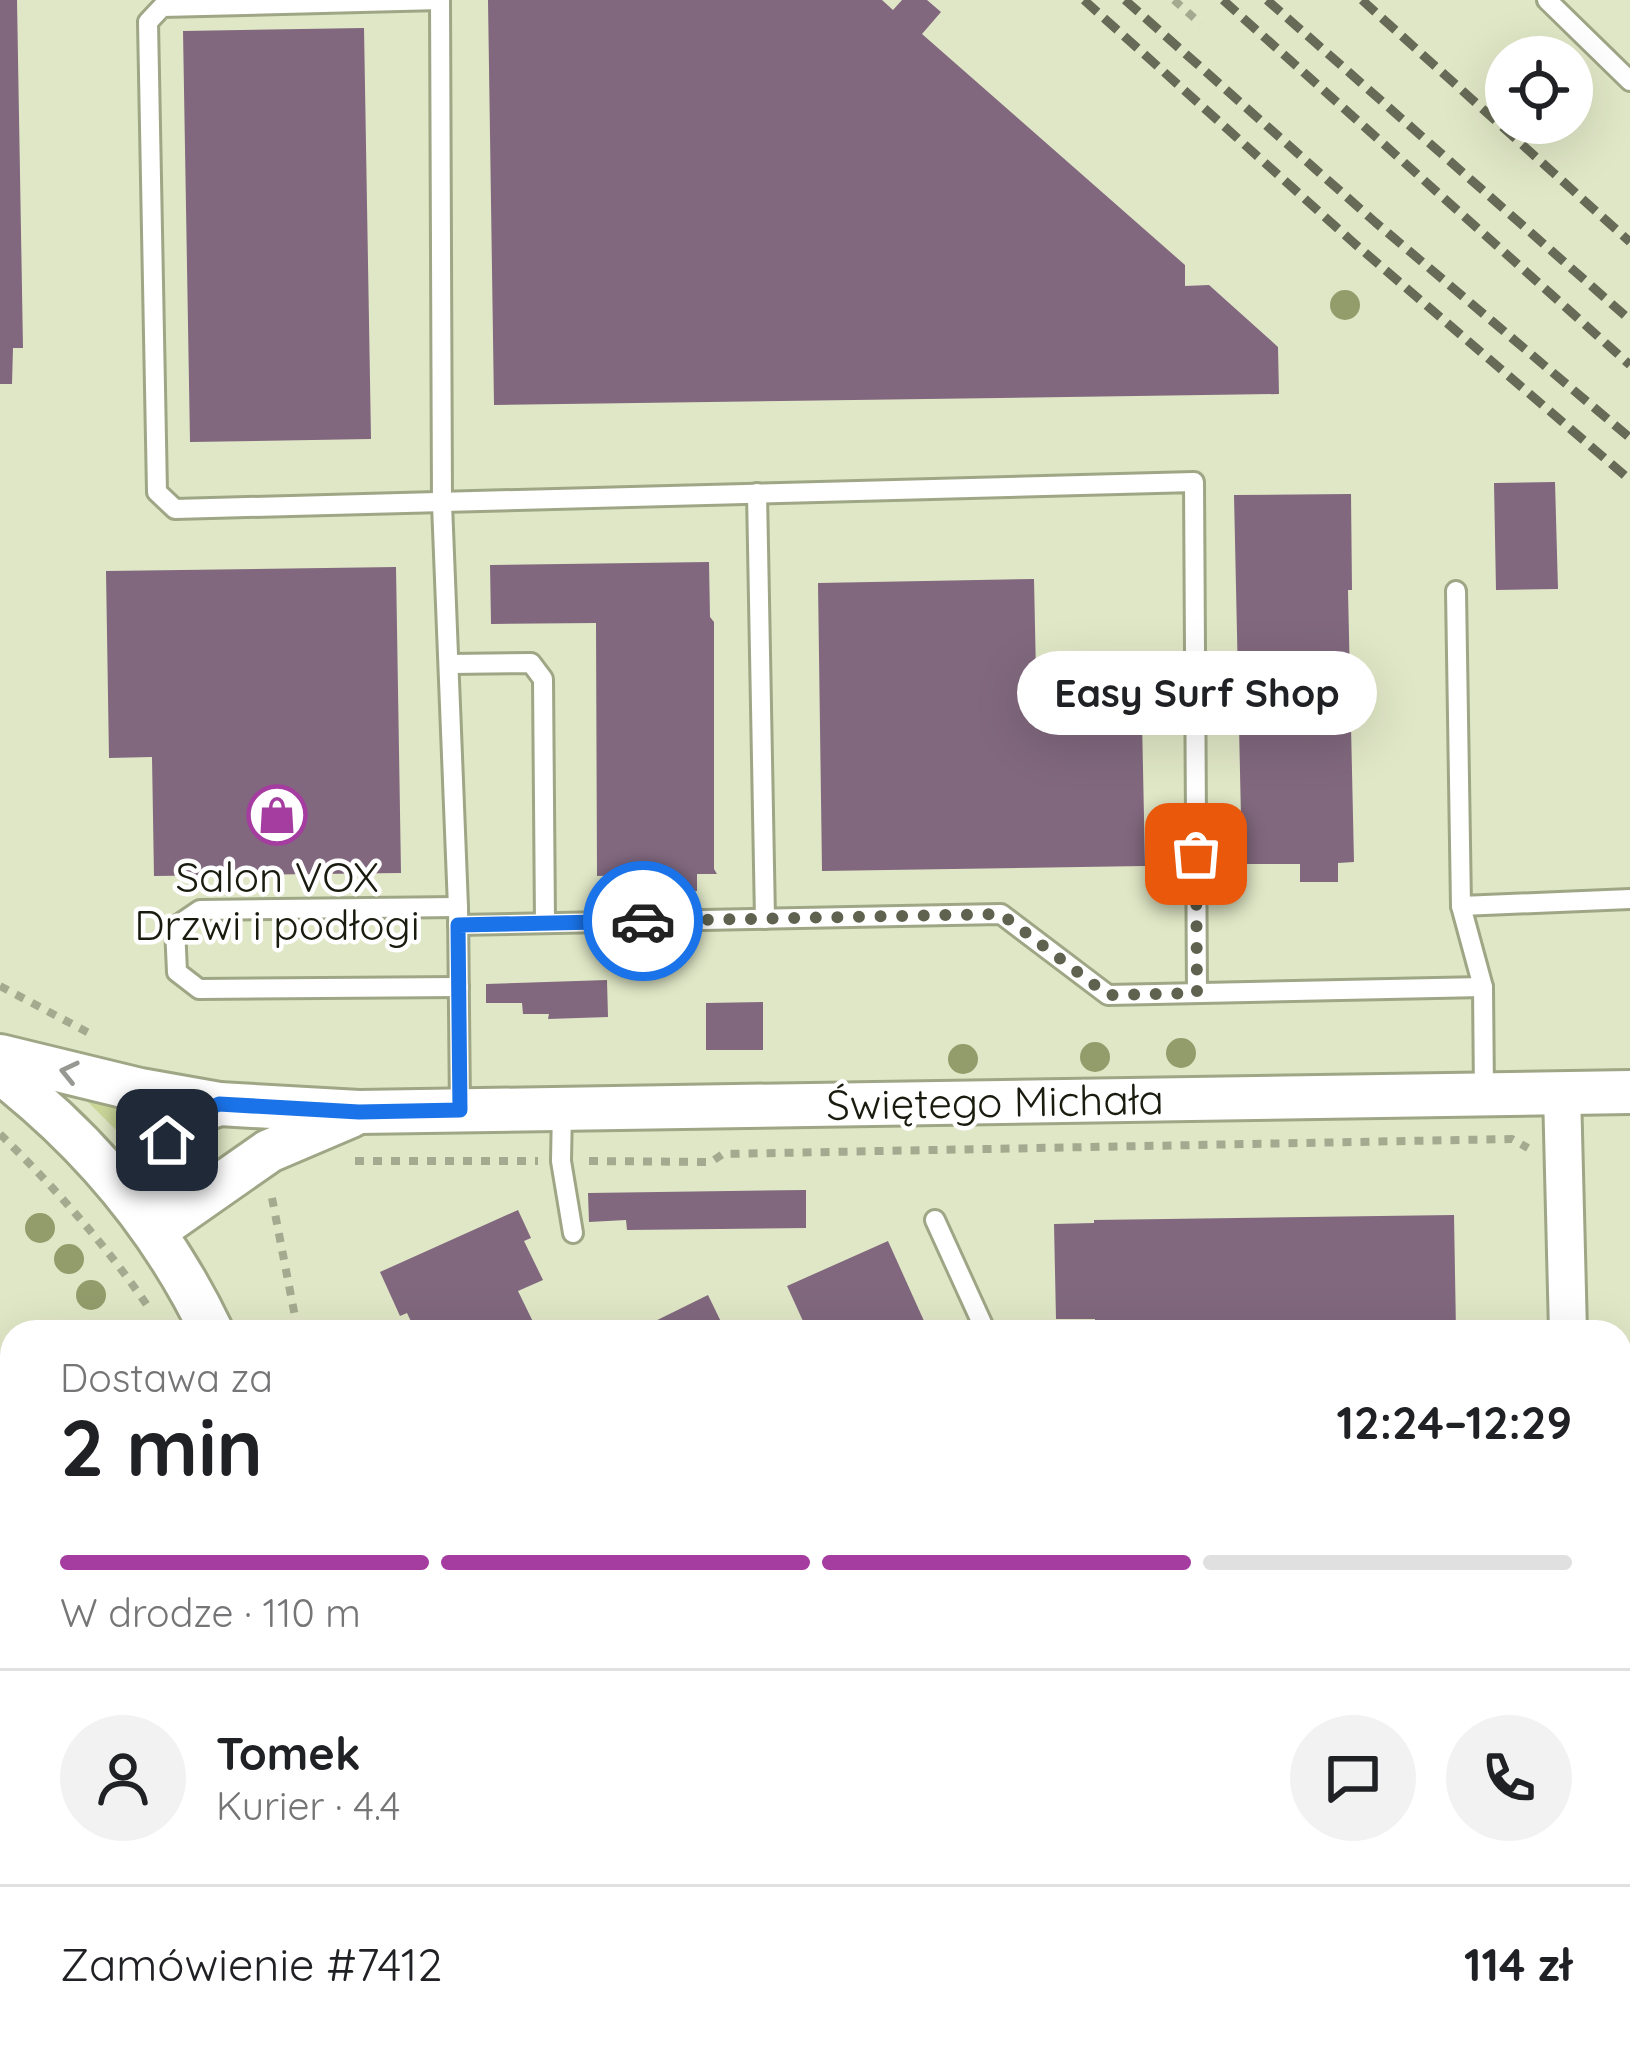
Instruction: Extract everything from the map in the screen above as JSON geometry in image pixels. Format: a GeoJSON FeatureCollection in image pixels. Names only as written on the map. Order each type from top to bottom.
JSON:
{"type":"FeatureCollection","features":[{"type":"Feature","properties":{"kind":"street","name":"Świętego Michała"},"geometry":{"type":"LineString","coordinates":[[0,1056],[219,1104],[359,1112],[1630,1092]]}},
{"type":"Feature","properties":{"kind":"street"},"geometry":{"type":"LineString","coordinates":[[0,1072],[79,1140],[156,1230],[201,1320]]}},
{"type":"Feature","properties":{"kind":"street"},"geometry":{"type":"LineString","coordinates":[[1562,1092],[1568,1320]]}},
{"type":"Feature","properties":{"kind":"street"},"geometry":{"type":"LineString","coordinates":[[156,1230],[152,1195],[157,1159],[181,1121],[219,1104]]}},
{"type":"Feature","properties":{"kind":"street","name":"Świętego Michała"},"geometry":{"type":"LineString","coordinates":[[156,1230],[269,1151],[359,1112]]}},
{"type":"Feature","properties":{"kind":"lane"},"geometry":{"type":"LineString","coordinates":[[460,1110],[458,916],[442,504],[440,0],[162,7],[148,22],[157,492],[175,509],[442,504],[1194,482],[1197,993]]}},
{"type":"Feature","properties":{"kind":"lane"},"geometry":{"type":"LineString","coordinates":[[1547,0],[1630,81]]}},
{"type":"Feature","properties":{"kind":"lane"},"geometry":{"type":"LineString","coordinates":[[757,493],[765,919]]}},
{"type":"Feature","properties":{"kind":"lane"},"geometry":{"type":"LineString","coordinates":[[1456,591],[1461,906],[1483,987],[1484,1094]]}},
{"type":"Feature","properties":{"kind":"lane"},"geometry":{"type":"LineString","coordinates":[[450,664],[531,663],[543,679],[545,923]]}},
{"type":"Feature","properties":{"kind":"lane"},"geometry":{"type":"LineString","coordinates":[[1461,906],[1630,898]]}},
{"type":"Feature","properties":{"kind":"lane"},"geometry":{"type":"LineString","coordinates":[[459,987],[200,989],[177,972],[175,928],[200,910],[458,916],[545,923],[1001,914],[1108,995],[1483,987]]}},
{"type":"Feature","properties":{"kind":"lane"},"geometry":{"type":"LineString","coordinates":[[562,1109],[561,1160],[573,1234]]}},
{"type":"Feature","properties":{"kind":"lane"},"geometry":{"type":"LineString","coordinates":[[935,1220],[981,1320]]}},
{"type":"Feature","properties":{"kind":"path"},"geometry":{"type":"LineString","coordinates":[[1174,0],[1201,24]]}},
{"type":"Feature","properties":{"kind":"path"},"geometry":{"type":"LineString","coordinates":[[0,986],[100,1039]]}},
{"type":"Feature","properties":{"kind":"path"},"geometry":{"type":"LineString","coordinates":[[0,1134],[116,1260],[153,1314]]}},
{"type":"Feature","properties":{"kind":"path"},"geometry":{"type":"LineString","coordinates":[[334,1160],[711,1162],[723,1154],[1512,1139],[1538,1160],[1564,1158]]}},
{"type":"Feature","properties":{"kind":"path"},"geometry":{"type":"LineString","coordinates":[[272,1193],[296,1320]]}},
{"type":"Feature","properties":{"kind":"green space"},"geometry":{"type":"Polygon","coordinates":[[[70,1084],[172,1107],[133,1147],[70,1084]]]}},
{"type":"Feature","properties":{"kind":"building"},"geometry":{"type":"Polygon","coordinates":[[[0,0],[17,0],[23,348],[13,348],[12,384],[0,384],[0,0]]]}},
{"type":"Feature","properties":{"kind":"building"},"geometry":{"type":"Polygon","coordinates":[[[488,0],[882,0],[893,10],[902,0],[927,0],[941,12],[922,34],[1185,265],[1185,286],[1209,285],[1278,347],[1279,394],[494,405],[488,0]]]}},
{"type":"Feature","properties":{"kind":"building"},"geometry":{"type":"Polygon","coordinates":[[[364,28],[371,439],[190,442],[183,31],[364,28]]]}},
{"type":"Feature","properties":{"kind":"building"},"geometry":{"type":"Polygon","coordinates":[[[1555,482],[1558,589],[1496,590],[1494,483],[1555,482]]]}},
{"type":"Feature","properties":{"kind":"building"},"geometry":{"type":"Polygon","coordinates":[[[1351,494],[1352,590],[1348,590],[1354,862],[1338,863],[1338,882],[1300,882],[1300,864],[1242,864],[1234,495],[1351,494]]]}},
{"type":"Feature","properties":{"kind":"building"},"geometry":{"type":"Polygon","coordinates":[[[709,562],[717,874],[697,874],[697,891],[656,892],[656,874],[597,876],[596,623],[491,624],[490,565],[709,562]]]}},
{"type":"Feature","properties":{"kind":"building"},"geometry":{"type":"Polygon","coordinates":[[[396,567],[401,873],[154,876],[152,757],[109,758],[106,571],[396,567]]]}},
{"type":"Feature","properties":{"kind":"building"},"geometry":{"type":"Polygon","coordinates":[[[1034,579],[1037,722],[1142,720],[1145,866],[822,871],[818,583],[1034,579]]]}},
{"type":"Feature","properties":{"kind":"building"},"geometry":{"type":"Polygon","coordinates":[[[607,980],[608,1017],[548,1019],[549,1014],[523,1014],[522,1003],[486,1003],[486,984],[607,980]]]}},
{"type":"Feature","properties":{"kind":"building"},"geometry":{"type":"Polygon","coordinates":[[[763,1002],[763,1050],[706,1050],[706,1003],[763,1002]]]}},
{"type":"Feature","properties":{"kind":"building"},"geometry":{"type":"Polygon","coordinates":[[[806,1190],[806,1228],[627,1230],[626,1220],[589,1222],[588,1193],[806,1190]]]}},
{"type":"Feature","properties":{"kind":"building"},"geometry":{"type":"Polygon","coordinates":[[[518,1210],[531,1238],[524,1241],[543,1280],[518,1291],[532,1320],[410,1320],[407,1313],[400,1316],[380,1272],[518,1210]]]}},
{"type":"Feature","properties":{"kind":"building"},"geometry":{"type":"Polygon","coordinates":[[[1454,1215],[1456,1320],[1056,1319],[1054,1224],[1454,1215]]]}},
{"type":"Feature","properties":{"kind":"building"},"geometry":{"type":"Polygon","coordinates":[[[888,1241],[924,1320],[803,1320],[787,1286],[888,1241]]]}},
{"type":"Feature","properties":{"kind":"building"},"geometry":{"type":"Polygon","coordinates":[[[708,1295],[720,1320],[657,1320],[708,1295]]]}},
{"type":"Feature","properties":{"kind":"railway"},"geometry":{"type":"LineString","coordinates":[[1084,0],[1355,244],[1630,480]]}},
{"type":"Feature","properties":{"kind":"railway"},"geometry":{"type":"LineString","coordinates":[[1125,0],[1375,222],[1630,438]]}},
{"type":"Feature","properties":{"kind":"railway"},"geometry":{"type":"LineString","coordinates":[[1223,0],[1630,365]]}},
{"type":"Feature","properties":{"kind":"railway"},"geometry":{"type":"LineString","coordinates":[[1267,0],[1630,320]]}},
{"type":"Feature","properties":{"kind":"railway"},"geometry":{"type":"LineString","coordinates":[[1362,0],[1630,242]]}},
{"type":"Feature","properties":{"kind":"way so far"},"geometry":{"type":"LineString","coordinates":[[643,921],[1001,914],[1108,995],[1197,993],[1196,854]]}},
{"type":"Feature","properties":{"kind":"place","name":"Salon VOX Drzwi i podłogi"},"geometry":{"type":"Point","coordinates":[277,815]}},
{"type":"Feature","properties":{"kind":"place","name":"Easy Surf Shop"},"geometry":{"type":"Point","coordinates":[1196,854]}},
{"type":"Feature","properties":{"kind":"route"},"geometry":{"type":"LineString","coordinates":[[167,1140],[181,1121],[219,1104],[359,1112],[460,1110],[458,925],[643,921]]}}]}
